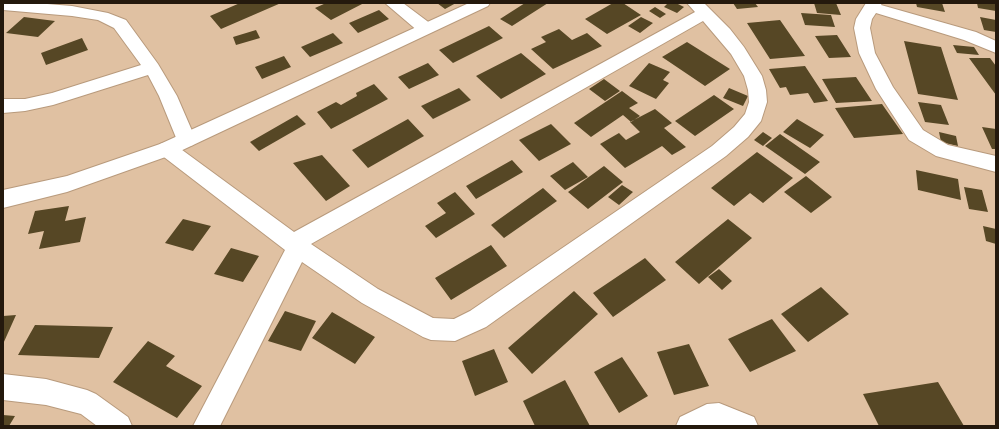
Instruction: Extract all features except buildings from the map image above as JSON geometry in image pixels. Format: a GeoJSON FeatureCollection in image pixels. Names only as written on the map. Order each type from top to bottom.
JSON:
{"type":"FeatureCollection","features":[{"type":"Feature","properties":{"kind":"street"},"geometry":{"type":"LineString","coordinates":[[393,3],[425,28]]}},
{"type":"Feature","properties":{"kind":"street"},"geometry":{"type":"LineString","coordinates":[[3,198],[67,184],[168,149],[425,28],[482,3]]}},
{"type":"Feature","properties":{"kind":"street"},"geometry":{"type":"LineString","coordinates":[[3,5],[72,11],[102,16],[120,24],[152,68],[168,96],[186,140]]}},
{"type":"Feature","properties":{"kind":"street"},"geometry":{"type":"LineString","coordinates":[[996,48],[970,36],[873,5],[864,18],[862,28],[868,53],[885,89],[916,135],[943,151],[996,164]]}},
{"type":"Feature","properties":{"kind":"street"},"geometry":{"type":"LineString","coordinates":[[168,149],[296,245],[370,296],[431,328],[455,330],[478,320],[718,151],[741,132],[754,116],[758,102],[757,90],[753,76],[738,51],[724,33],[700,9],[539,105],[296,245],[206,426]]}},
{"type":"Feature","properties":{"kind":"street"},"geometry":{"type":"LineString","coordinates":[[3,106],[25,105],[53,99],[152,68]]}},
{"type":"Feature","properties":{"kind":"street"},"geometry":{"type":"LineString","coordinates":[[3,387],[46,392],[87,403],[119,426]]}},
{"type":"Feature","properties":{"kind":"street"},"geometry":{"type":"LineString","coordinates":[[689,426],[707,417],[719,416],[745,426]]}}]}
